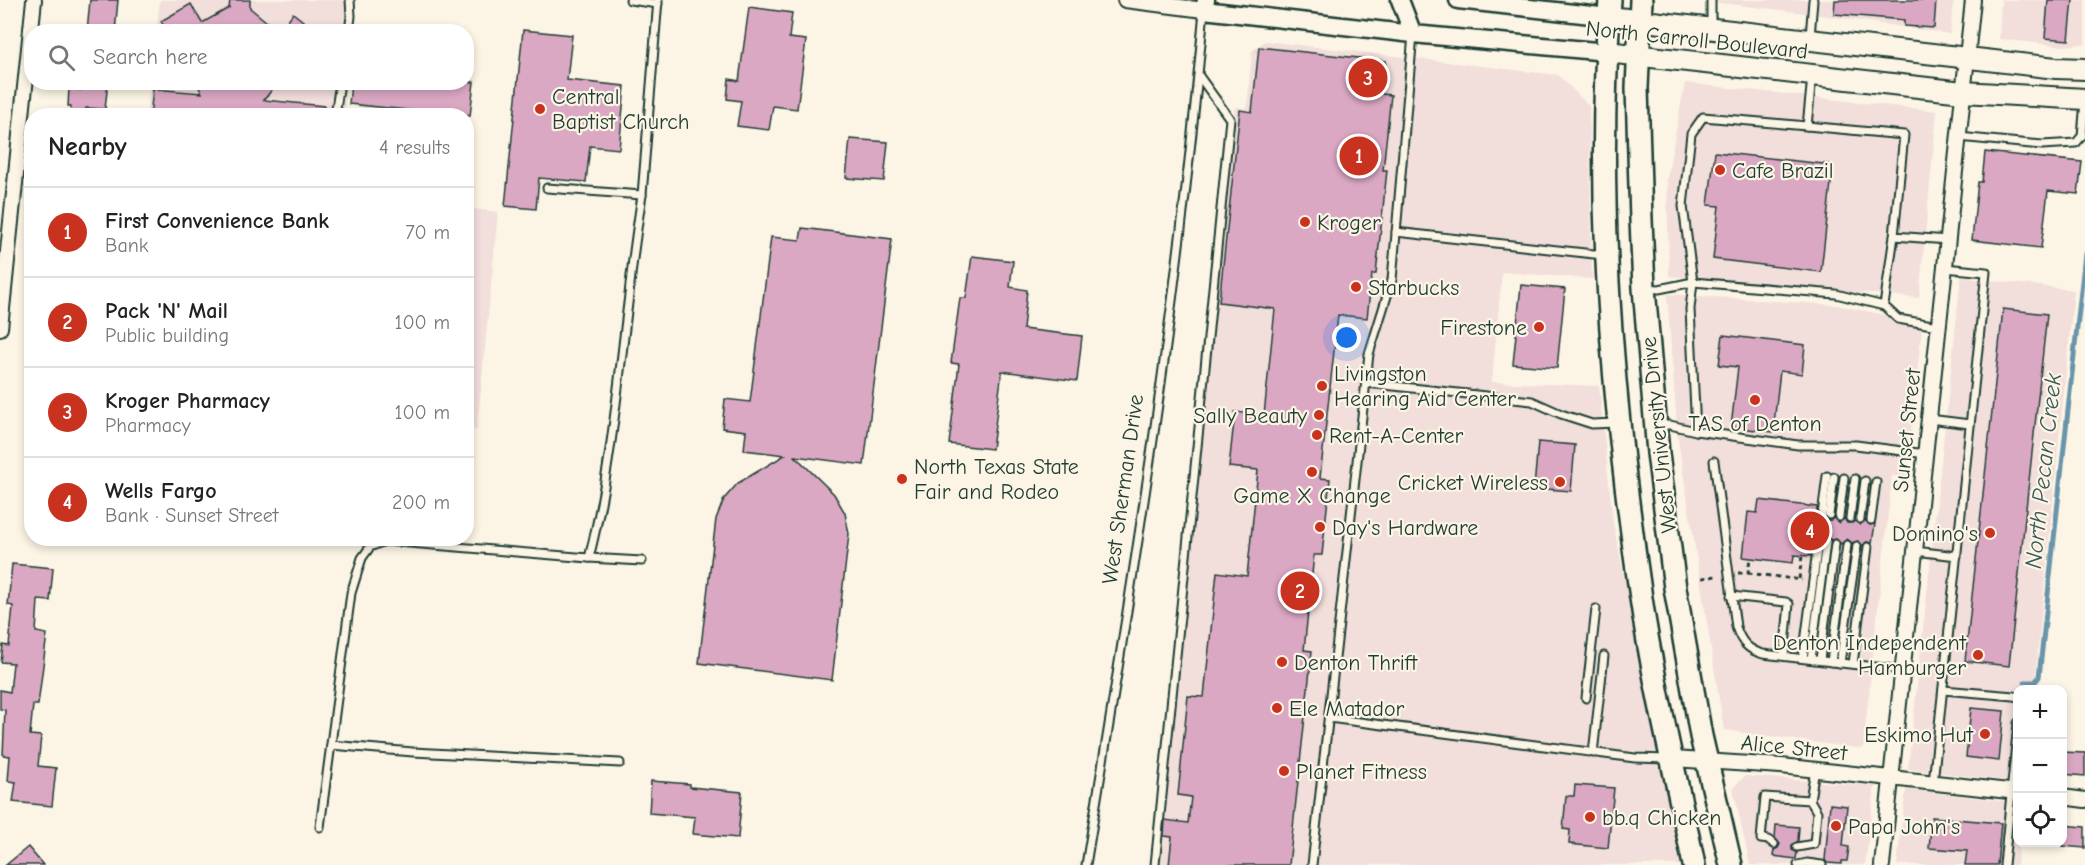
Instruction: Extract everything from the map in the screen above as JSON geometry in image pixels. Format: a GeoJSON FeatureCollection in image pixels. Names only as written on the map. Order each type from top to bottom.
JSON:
{"type":"FeatureCollection","features":[{"type":"Feature","properties":{"kind":"main road","name":"North Carroll Boulevard"},"geometry":{"type":"LineString","coordinates":[[1610,8],[1640,10],[1710,28],[2056,68],[2085,69]]}},
{"type":"Feature","properties":{"kind":"main road","name":"West University Drive"},"geometry":{"type":"LineString","coordinates":[[1610,8],[1604,152],[1605,255],[1618,423],[1641,599],[1694,865]]}},
{"type":"Feature","properties":{"kind":"main road","name":"West University Drive"},"geometry":{"type":"LineString","coordinates":[[1640,10],[1638,119],[1644,288],[1655,425],[1675,588],[1701,736],[1731,865]]}},
{"type":"Feature","properties":{"kind":"main road","name":"North Carroll Boulevard"},"geometry":{"type":"LineString","coordinates":[[1607,52],[1963,92],[2085,100]]}},
{"type":"Feature","properties":{"kind":"street"},"geometry":{"type":"LineString","coordinates":[[32,24],[34,0]]}},
{"type":"Feature","properties":{"kind":"street","name":"North Carroll Boulevard"},"geometry":{"type":"LineString","coordinates":[[1125,0],[1205,5],[1413,34],[1607,52]]}},
{"type":"Feature","properties":{"kind":"street"},"geometry":{"type":"LineString","coordinates":[[1400,0],[1413,34]]}},
{"type":"Feature","properties":{"kind":"street","name":"North Carroll Boulevard"},"geometry":{"type":"LineString","coordinates":[[1458,0],[1610,8]]}},
{"type":"Feature","properties":{"kind":"street","name":"Sunset Street"},"geometry":{"type":"LineString","coordinates":[[1882,865],[1973,0]]}},
{"type":"Feature","properties":{"kind":"street"},"geometry":{"type":"LineString","coordinates":[[0,328],[25,90]]}},
{"type":"Feature","properties":{"kind":"street","name":"Alice Street"},"geometry":{"type":"LineString","coordinates":[[1673,759],[1815,770],[2013,792]]}},
{"type":"Feature","properties":{"kind":"street"},"geometry":{"type":"LineString","coordinates":[[2067,798],[2085,800]]}},
{"type":"Feature","properties":{"kind":"lane"},"geometry":{"type":"LineString","coordinates":[[350,0],[350,24]]}},
{"type":"Feature","properties":{"kind":"lane"},"geometry":{"type":"LineString","coordinates":[[589,558],[615,429],[642,195],[658,2],[630,0]]}},
{"type":"Feature","properties":{"kind":"lane"},"geometry":{"type":"LineString","coordinates":[[1710,28],[1712,0]]}},
{"type":"Feature","properties":{"kind":"lane"},"geometry":{"type":"LineString","coordinates":[[1810,40],[1813,0]]}},
{"type":"Feature","properties":{"kind":"lane","name":"West Sherman Drive"},"geometry":{"type":"LineString","coordinates":[[1086,865],[1121,654],[1161,382],[1195,118],[1205,5]]}},
{"type":"Feature","properties":{"kind":"lane"},"geometry":{"type":"LineString","coordinates":[[1312,865],[1369,354],[1392,280],[1413,34]]}},
{"type":"Feature","properties":{"kind":"lane"},"geometry":{"type":"LineString","coordinates":[[1807,126],[1812,75]]}},
{"type":"Feature","properties":{"kind":"lane"},"geometry":{"type":"LineString","coordinates":[[1155,865],[1230,119],[1199,76]]}},
{"type":"Feature","properties":{"kind":"lane"},"geometry":{"type":"LineString","coordinates":[[336,108],[339,90]]}},
{"type":"Feature","properties":{"kind":"lane"},"geometry":{"type":"LineString","coordinates":[[1959,137],[2042,145],[2076,143],[2082,135],[2085,100]]}},
{"type":"Feature","properties":{"kind":"lane"},"geometry":{"type":"LineString","coordinates":[[1695,431],[1690,309],[1693,282],[1683,206],[1691,134],[1703,117],[1904,135],[1884,306]]}},
{"type":"Feature","properties":{"kind":"lane"},"geometry":{"type":"LineString","coordinates":[[547,188],[642,195]]}},
{"type":"Feature","properties":{"kind":"lane"},"geometry":{"type":"LineString","coordinates":[[1396,232],[1605,255]]}},
{"type":"Feature","properties":{"kind":"lane"},"geometry":{"type":"LineString","coordinates":[[1893,236],[1948,240]]}},
{"type":"Feature","properties":{"kind":"lane"},"geometry":{"type":"LineString","coordinates":[[1933,783],[1986,272],[1945,268]]}},
{"type":"Feature","properties":{"kind":"lane"},"geometry":{"type":"LineString","coordinates":[[1644,288],[1659,288],[1693,282],[1836,294],[1884,306],[1898,319],[1938,327]]}},
{"type":"Feature","properties":{"kind":"lane"},"geometry":{"type":"LineString","coordinates":[[1366,383],[1532,401],[1592,424],[1618,423]]}},
{"type":"Feature","properties":{"kind":"lane"},"geometry":{"type":"LineString","coordinates":[[1929,419],[1970,424]]}},
{"type":"Feature","properties":{"kind":"lane"},"geometry":{"type":"LineString","coordinates":[[1655,425],[1670,424],[1695,431],[1798,446],[1856,445],[1926,454]]}},
{"type":"Feature","properties":{"kind":"lane"},"geometry":{"type":"LineString","coordinates":[[1714,461],[1736,627],[1746,646],[1754,651],[1784,656],[1902,670]]}},
{"type":"Feature","properties":{"kind":"lane"},"geometry":{"type":"LineString","coordinates":[[1826,515],[1831,476]]}},
{"type":"Feature","properties":{"kind":"lane"},"geometry":{"type":"LineString","coordinates":[[1839,517],[1844,478]]}},
{"type":"Feature","properties":{"kind":"lane"},"geometry":{"type":"LineString","coordinates":[[1850,518],[1855,480]]}},
{"type":"Feature","properties":{"kind":"lane"},"geometry":{"type":"LineString","coordinates":[[1860,519],[1865,481]]}},
{"type":"Feature","properties":{"kind":"lane"},"geometry":{"type":"LineString","coordinates":[[1871,520],[1876,482]]}},
{"type":"Feature","properties":{"kind":"lane"},"geometry":{"type":"LineString","coordinates":[[1807,659],[1822,542]]}},
{"type":"Feature","properties":{"kind":"lane"},"geometry":{"type":"LineString","coordinates":[[1820,660],[1835,544]]}},
{"type":"Feature","properties":{"kind":"lane"},"geometry":{"type":"LineString","coordinates":[[1831,662],[1847,545]]}},
{"type":"Feature","properties":{"kind":"lane"},"geometry":{"type":"LineString","coordinates":[[320,827],[351,593],[362,558],[372,546]]}},
{"type":"Feature","properties":{"kind":"lane"},"geometry":{"type":"LineString","coordinates":[[445,546],[642,561]]}},
{"type":"Feature","properties":{"kind":"lane"},"geometry":{"type":"LineString","coordinates":[[1840,663],[1857,546]]}},
{"type":"Feature","properties":{"kind":"lane"},"geometry":{"type":"LineString","coordinates":[[1853,664],[1868,547]]}},
{"type":"Feature","properties":{"kind":"lane"},"geometry":{"type":"LineString","coordinates":[[1915,551],[1957,556]]}},
{"type":"Feature","properties":{"kind":"lane"},"geometry":{"type":"LineString","coordinates":[[1731,596],[1789,604],[1784,656]]}},
{"type":"Feature","properties":{"kind":"lane"},"geometry":{"type":"LineString","coordinates":[[1586,698],[1596,609]]}},
{"type":"Feature","properties":{"kind":"lane"},"geometry":{"type":"LineString","coordinates":[[1593,753],[1604,656]]}},
{"type":"Feature","properties":{"kind":"lane"},"geometry":{"type":"LineString","coordinates":[[1943,690],[2013,696]]}},
{"type":"Feature","properties":{"kind":"lane"},"geometry":{"type":"LineString","coordinates":[[1329,718],[1593,753],[1635,758],[1673,759]]}},
{"type":"Feature","properties":{"kind":"lane"},"geometry":{"type":"LineString","coordinates":[[331,745],[413,752],[620,763]]}},
{"type":"Feature","properties":{"kind":"lane"},"geometry":{"type":"LineString","coordinates":[[1797,847],[1814,844],[1817,812],[1810,800],[1815,770]]}},
{"type":"Feature","properties":{"kind":"lane"},"geometry":{"type":"LineString","coordinates":[[2004,865],[2014,793]]}},
{"type":"Feature","properties":{"kind":"lane"},"geometry":{"type":"LineString","coordinates":[[1773,840],[1761,839],[1765,797],[1810,800]]}},
{"type":"Feature","properties":{"kind":"lane"},"geometry":{"type":"LineString","coordinates":[[1798,838],[1807,844]]}},
{"type":"Feature","properties":{"kind":"lane"},"geometry":{"type":"LineString","coordinates":[[1798,865],[1807,863],[1822,865]]}},
{"type":"Feature","properties":{"kind":"path"},"geometry":{"type":"LineString","coordinates":[[1799,579],[1802,556]]}},
{"type":"Feature","properties":{"kind":"path"},"geometry":{"type":"LineString","coordinates":[[1748,573],[1750,558]]}},
{"type":"Feature","properties":{"kind":"path"},"geometry":{"type":"LineString","coordinates":[[1737,573],[1805,580]]}},
{"type":"Feature","properties":{"kind":"path"},"geometry":{"type":"LineString","coordinates":[[1702,578],[1716,576]]}},
{"type":"Feature","properties":{"kind":"shaded area"},"geometry":{"type":"Polygon","coordinates":[[[160,0],[356,0],[354,24],[157,24],[160,0]]]}},
{"type":"Feature","properties":{"kind":"shaded area"},"geometry":{"type":"Polygon","coordinates":[[[1694,0],[1954,0],[1950,34],[1806,13],[1694,0]]]}},
{"type":"Feature","properties":{"kind":"shaded area"},"geometry":{"type":"Polygon","coordinates":[[[2001,0],[2085,0],[2085,44],[2064,46],[1999,39],[2001,0]]]}},
{"type":"Feature","properties":{"kind":"shaded area"},"geometry":{"type":"Polygon","coordinates":[[[1265,41],[1558,75],[1589,106],[1592,279],[1502,272],[1492,382],[1599,386],[1613,522],[1684,865],[1158,865],[1235,107],[1247,108],[1252,51],[1265,41]]]}},
{"type":"Feature","properties":{"kind":"shaded area"},"geometry":{"type":"Polygon","coordinates":[[[1685,83],[1937,111],[1919,298],[1669,276],[1667,178],[1685,83]]]}},
{"type":"Feature","properties":{"kind":"shaded area"},"geometry":{"type":"Polygon","coordinates":[[[149,90],[347,90],[345,108],[147,108],[149,90]]]}},
{"type":"Feature","properties":{"kind":"shaded area"},"geometry":{"type":"Polygon","coordinates":[[[474,209],[498,212],[477,430],[474,430],[474,209]]]}},
{"type":"Feature","properties":{"kind":"shaded area"},"geometry":{"type":"Polygon","coordinates":[[[1961,277],[2074,290],[2034,685],[2013,685],[2013,782],[1908,769],[1961,277]]]}},
{"type":"Feature","properties":{"kind":"shaded area"},"geometry":{"type":"Polygon","coordinates":[[[1667,294],[1837,305],[1880,314],[1923,318],[1906,477],[1892,476],[1863,749],[1724,730],[1678,440],[1667,294]]]}},
{"type":"Feature","properties":{"kind":"shaded area"},"geometry":{"type":"Polygon","coordinates":[[[1745,776],[1875,786],[1865,865],[1750,865],[1733,788],[1745,776]]]}},
{"type":"Feature","properties":{"kind":"shaded area"},"geometry":{"type":"Polygon","coordinates":[[[1906,789],[2013,802],[2013,847],[2019,847],[2017,865],[1897,865],[1906,789]]]}},
{"type":"Feature","properties":{"kind":"building"},"geometry":{"type":"Polygon","coordinates":[[[90,0],[118,0],[116,24],[88,24],[90,0]]]}},
{"type":"Feature","properties":{"kind":"building"},"geometry":{"type":"Polygon","coordinates":[[[230,0],[250,0],[250,8],[269,24],[163,24],[161,21],[191,4],[202,23],[229,8],[230,0]]]}},
{"type":"Feature","properties":{"kind":"building"},"geometry":{"type":"Polygon","coordinates":[[[1835,0],[1936,0],[1934,28],[1904,26],[1904,20],[1834,14],[1835,0]]]}},
{"type":"Feature","properties":{"kind":"building"},"geometry":{"type":"Polygon","coordinates":[[[2048,0],[2073,0],[2069,40],[2045,38],[2048,0]]]}},
{"type":"Feature","properties":{"kind":"building"},"geometry":{"type":"Polygon","coordinates":[[[749,7],[792,13],[789,38],[806,40],[797,109],[773,106],[769,130],[737,126],[741,101],[727,99],[729,79],[739,81],[749,7]]]}},
{"type":"Feature","properties":{"kind":"building"},"geometry":{"type":"Polygon","coordinates":[[[293,13],[307,24],[285,24],[293,13]]]}},
{"type":"Feature","properties":{"kind":"building","name":"Central Baptist Church"},"geometry":{"type":"Polygon","coordinates":[[[523,30],[572,35],[567,80],[625,86],[619,149],[590,146],[586,182],[539,178],[536,209],[505,206],[523,30]]]}},
{"type":"Feature","properties":{"kind":"building"},"geometry":{"type":"Polygon","coordinates":[[[1259,47],[1386,61],[1382,94],[1391,95],[1383,170],[1387,170],[1376,274],[1372,274],[1367,318],[1338,315],[1320,478],[1330,479],[1322,555],[1314,555],[1304,650],[1312,651],[1289,865],[1169,865],[1172,837],[1164,836],[1165,820],[1188,823],[1191,797],[1178,795],[1188,696],[1204,697],[1217,572],[1247,576],[1258,470],[1229,467],[1235,412],[1264,415],[1275,309],[1219,302],[1240,110],[1252,112],[1259,47]]]}},
{"type":"Feature","properties":{"kind":"building"},"geometry":{"type":"Polygon","coordinates":[[[69,90],[107,90],[105,108],[71,108],[68,106],[69,90]]]}},
{"type":"Feature","properties":{"kind":"building"},"geometry":{"type":"Polygon","coordinates":[[[153,90],[202,93],[200,90],[272,90],[264,100],[324,106],[324,108],[151,108],[153,90]]]}},
{"type":"Feature","properties":{"kind":"building"},"geometry":{"type":"Polygon","coordinates":[[[350,90],[473,90],[471,108],[387,108],[349,104],[350,90]]]}},
{"type":"Feature","properties":{"kind":"building"},"geometry":{"type":"Polygon","coordinates":[[[850,139],[888,142],[884,181],[846,178],[850,139]]]}},
{"type":"Feature","properties":{"kind":"building"},"geometry":{"type":"Polygon","coordinates":[[[1715,152],[1833,165],[1821,272],[1713,259],[1719,206],[1708,205],[1715,152]]]}},
{"type":"Feature","properties":{"kind":"building"},"geometry":{"type":"Polygon","coordinates":[[[1985,152],[2082,162],[2078,194],[2048,191],[2041,248],[1972,240],[1978,182],[1982,182],[1985,152]]]}},
{"type":"Feature","properties":{"kind":"building"},"geometry":{"type":"Polygon","coordinates":[[[802,228],[892,239],[864,465],[795,456],[834,494],[845,513],[849,534],[832,680],[699,663],[716,519],[724,499],[738,483],[785,455],[744,450],[746,431],[722,428],[725,399],[750,402],[771,237],[800,240],[802,228]]]}},
{"type":"Feature","properties":{"kind":"building"},"geometry":{"type":"Polygon","coordinates":[[[972,256],[1013,261],[1010,287],[1027,290],[1023,329],[1082,336],[1077,381],[1002,371],[992,449],[949,444],[959,364],[951,363],[960,298],[966,298],[972,256]]]}},
{"type":"Feature","properties":{"kind":"building","name":"Firestone"},"geometry":{"type":"Polygon","coordinates":[[[1521,285],[1565,289],[1557,368],[1513,364],[1521,285]]]}},
{"type":"Feature","properties":{"kind":"building"},"geometry":{"type":"Polygon","coordinates":[[[2003,309],[2047,314],[2009,666],[1965,661],[2003,309]]]}},
{"type":"Feature","properties":{"kind":"building","name":"TAS of Denton"},"geometry":{"type":"Polygon","coordinates":[[[1723,335],[1805,345],[1802,374],[1780,371],[1773,432],[1731,427],[1738,367],[1719,365],[1723,335]]]}},
{"type":"Feature","properties":{"kind":"building"},"geometry":{"type":"Polygon","coordinates":[[[1538,442],[1575,445],[1571,491],[1534,488],[1538,442]]]}},
{"type":"Feature","properties":{"kind":"building"},"geometry":{"type":"Polygon","coordinates":[[[1759,500],[1817,507],[1817,517],[1821,520],[1834,518],[1839,523],[1844,518],[1847,523],[1855,521],[1860,525],[1865,520],[1870,525],[1875,524],[1872,543],[1866,542],[1863,546],[1858,541],[1852,543],[1847,539],[1841,544],[1836,539],[1831,540],[1818,536],[1813,541],[1810,556],[1794,555],[1793,563],[1743,557],[1748,512],[1757,513],[1759,500]]]}},
{"type":"Feature","properties":{"kind":"building"},"geometry":{"type":"Polygon","coordinates":[[[12,564],[53,568],[50,601],[38,600],[36,632],[47,634],[38,705],[33,705],[30,735],[41,736],[38,766],[56,768],[52,806],[13,802],[16,782],[8,781],[10,756],[3,755],[5,710],[0,709],[0,690],[10,692],[13,663],[1,662],[3,645],[9,646],[13,606],[8,605],[12,564]]]}},
{"type":"Feature","properties":{"kind":"building","name":"Eskimo Hut"},"geometry":{"type":"Polygon","coordinates":[[[1971,708],[2004,711],[1999,761],[1966,757],[1971,708]]]}},
{"type":"Feature","properties":{"kind":"building"},"geometry":{"type":"Polygon","coordinates":[[[2067,752],[2085,753],[2085,776],[2067,774],[2067,752]]]}},
{"type":"Feature","properties":{"kind":"building"},"geometry":{"type":"Polygon","coordinates":[[[651,781],[742,792],[738,838],[693,834],[695,817],[649,813],[651,781]]]}},
{"type":"Feature","properties":{"kind":"building"},"geometry":{"type":"Polygon","coordinates":[[[1575,785],[1614,788],[1608,848],[1569,844],[1570,830],[1563,829],[1566,796],[1574,796],[1575,785]]]}},
{"type":"Feature","properties":{"kind":"building","name":"Papa John's"},"geometry":{"type":"Polygon","coordinates":[[[1830,804],[1847,806],[1843,846],[1849,847],[1847,861],[1842,861],[1842,864],[1827,863],[1825,860],[1830,804]]]}},
{"type":"Feature","properties":{"kind":"building"},"geometry":{"type":"Polygon","coordinates":[[[1932,817],[2001,823],[1997,865],[1965,865],[1967,851],[1929,848],[1932,817]]]}},
{"type":"Feature","properties":{"kind":"building"},"geometry":{"type":"Polygon","coordinates":[[[1776,825],[1799,827],[1798,841],[1792,846],[1792,850],[1797,852],[1796,859],[1773,856],[1774,850],[1780,844],[1775,838],[1776,825]]]}},
{"type":"Feature","properties":{"kind":"building"},"geometry":{"type":"Polygon","coordinates":[[[2067,825],[2085,827],[2085,848],[2067,846],[2067,825]]]}},
{"type":"Feature","properties":{"kind":"building"},"geometry":{"type":"Polygon","coordinates":[[[28,847],[43,865],[6,865],[28,847]]]}},
{"type":"Feature","properties":{"kind":"waterway","name":"North Pecan Creek"},"geometry":{"type":"LineString","coordinates":[[2025,682],[2035,682],[2039,677],[2085,254]]}},
{"type":"Feature","properties":{"kind":"place","name":"Kroger Pharmacy"},"geometry":{"type":"Point","coordinates":[1368,78]}},
{"type":"Feature","properties":{"kind":"place","name":"Central Baptist Church"},"geometry":{"type":"Point","coordinates":[540,109]}},
{"type":"Feature","properties":{"kind":"place","name":"First Convenience Bank"},"geometry":{"type":"Point","coordinates":[1359,156]}},
{"type":"Feature","properties":{"kind":"place","name":"Cafe Brazil"},"geometry":{"type":"Point","coordinates":[1720,170]}},
{"type":"Feature","properties":{"kind":"place","name":"Kroger"},"geometry":{"type":"Point","coordinates":[1305,222]}},
{"type":"Feature","properties":{"kind":"place","name":"Starbucks"},"geometry":{"type":"Point","coordinates":[1356,287]}},
{"type":"Feature","properties":{"kind":"place","name":"Firestone"},"geometry":{"type":"Point","coordinates":[1539,327]}},
{"type":"Feature","properties":{"kind":"place","name":"Livingston Hearing Aid Center"},"geometry":{"type":"Point","coordinates":[1322,386]}},
{"type":"Feature","properties":{"kind":"place","name":"TAS of Denton"},"geometry":{"type":"Point","coordinates":[1755,400]}},
{"type":"Feature","properties":{"kind":"place","name":"Sally Beauty"},"geometry":{"type":"Point","coordinates":[1319,415]}},
{"type":"Feature","properties":{"kind":"place","name":"Rent-A-Center"},"geometry":{"type":"Point","coordinates":[1317,435]}},
{"type":"Feature","properties":{"kind":"place","name":"Game X Change"},"geometry":{"type":"Point","coordinates":[1312,472]}},
{"type":"Feature","properties":{"kind":"place","name":"North Texas State Fair and Rodeo"},"geometry":{"type":"Point","coordinates":[902,479]}},
{"type":"Feature","properties":{"kind":"place","name":"Cricket Wireless"},"geometry":{"type":"Point","coordinates":[1560,482]}},
{"type":"Feature","properties":{"kind":"place","name":"Day's Hardware"},"geometry":{"type":"Point","coordinates":[1320,527]}},
{"type":"Feature","properties":{"kind":"place","name":"Wells Fargo"},"geometry":{"type":"Point","coordinates":[1810,531]}},
{"type":"Feature","properties":{"kind":"place","name":"Domino's"},"geometry":{"type":"Point","coordinates":[1990,533]}},
{"type":"Feature","properties":{"kind":"place","name":"Pack 'N' Mail"},"geometry":{"type":"Point","coordinates":[1300,591]}},
{"type":"Feature","properties":{"kind":"place","name":"Denton Independent Hamburger"},"geometry":{"type":"Point","coordinates":[1978,655]}},
{"type":"Feature","properties":{"kind":"place","name":"Denton Thrift"},"geometry":{"type":"Point","coordinates":[1282,662]}},
{"type":"Feature","properties":{"kind":"place","name":"Ele Matador"},"geometry":{"type":"Point","coordinates":[1277,708]}},
{"type":"Feature","properties":{"kind":"place","name":"Eskimo Hut"},"geometry":{"type":"Point","coordinates":[1985,734]}},
{"type":"Feature","properties":{"kind":"place","name":"Planet Fitness"},"geometry":{"type":"Point","coordinates":[1284,771]}},
{"type":"Feature","properties":{"kind":"place","name":"bb.q Chicken"},"geometry":{"type":"Point","coordinates":[1590,817]}},
{"type":"Feature","properties":{"kind":"place","name":"Papa John's"},"geometry":{"type":"Point","coordinates":[1836,826]}}]}
